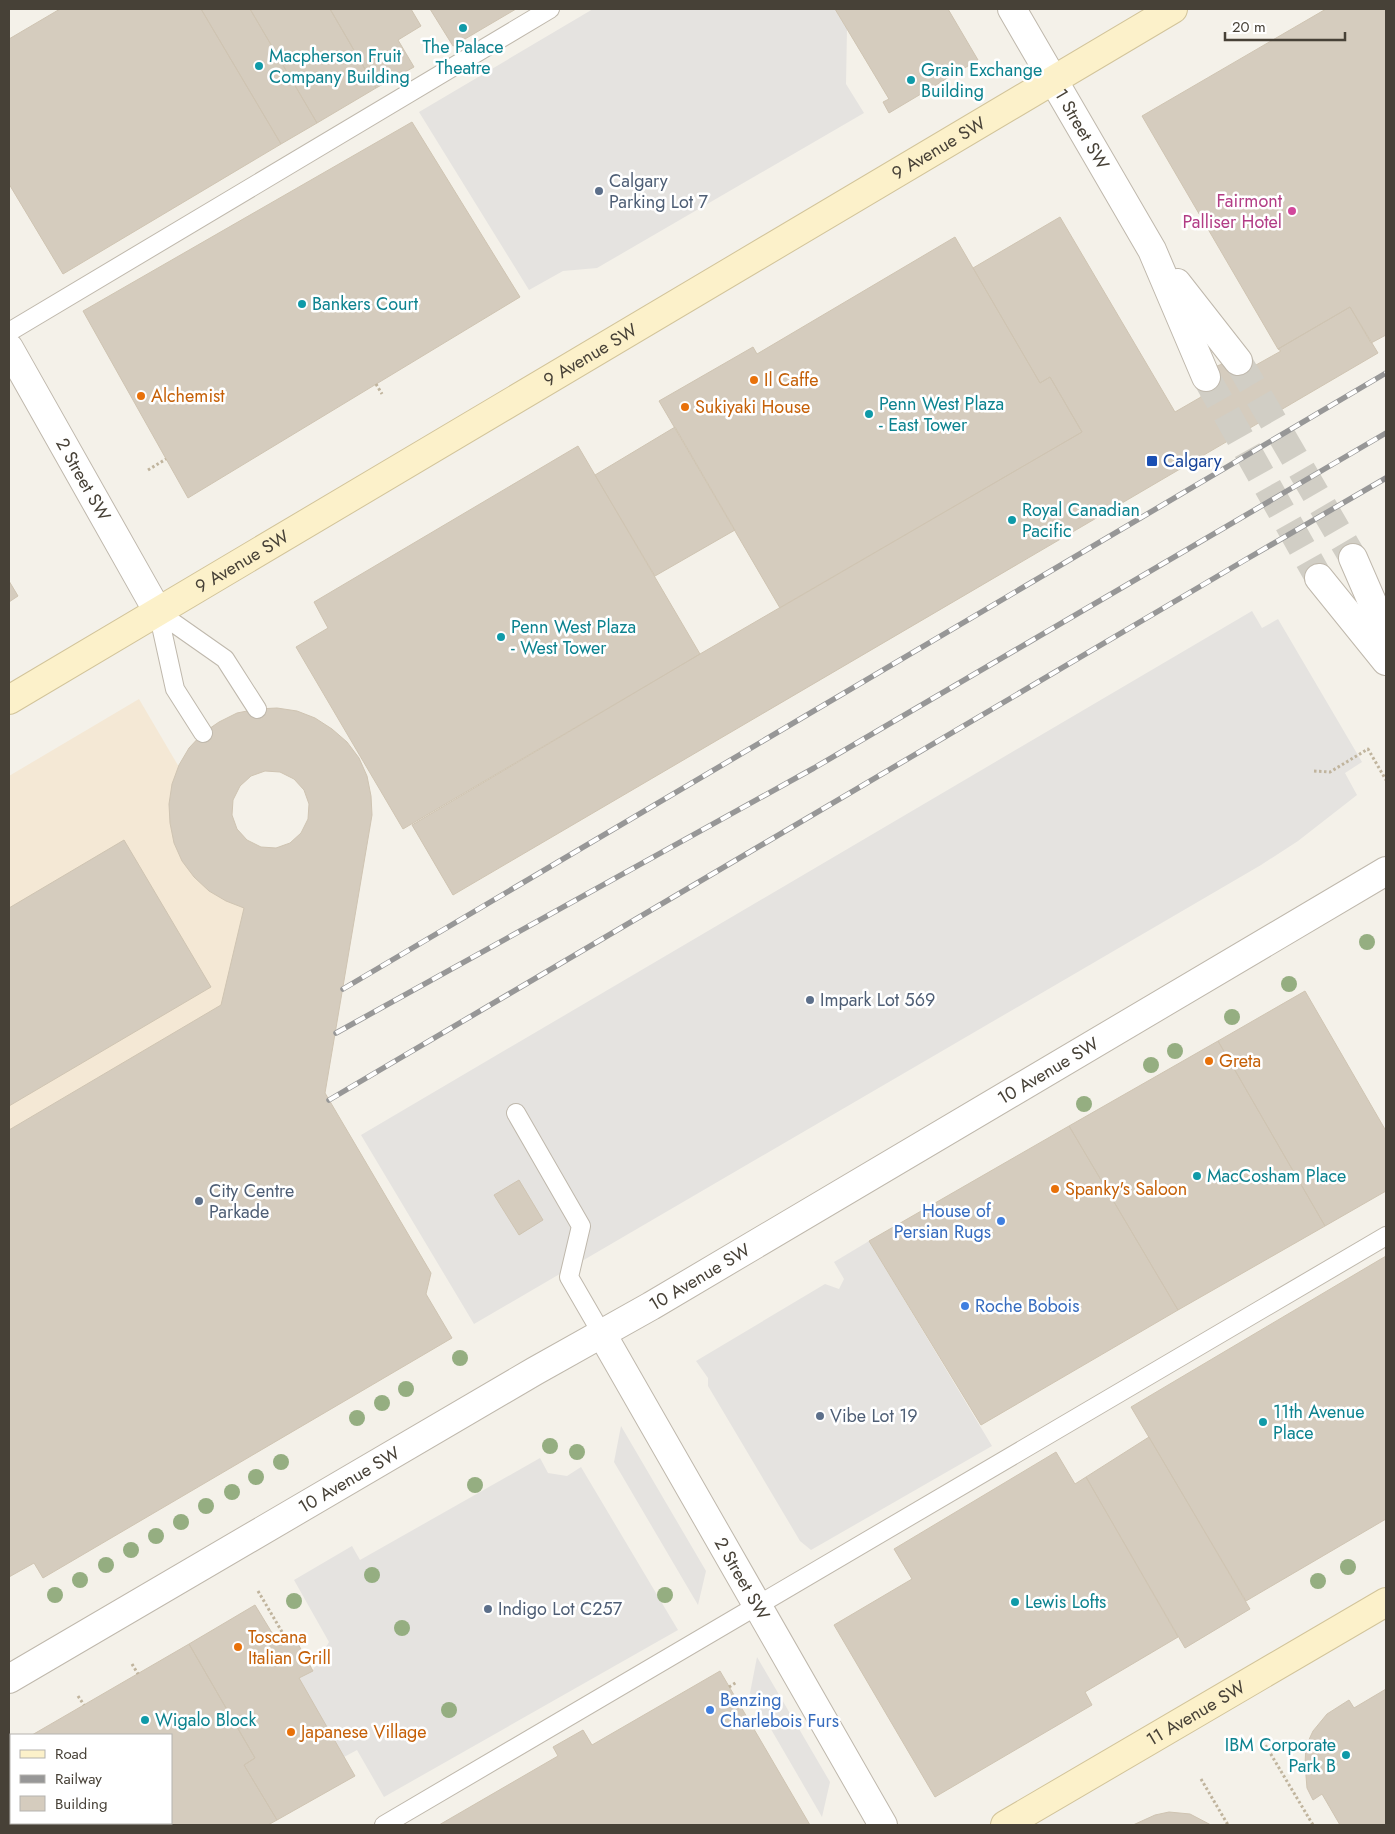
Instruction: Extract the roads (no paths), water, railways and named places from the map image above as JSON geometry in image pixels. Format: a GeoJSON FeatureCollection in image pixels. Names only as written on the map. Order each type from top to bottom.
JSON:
{"type":"FeatureCollection","features":[{"type":"Feature","properties":{"kind":"main road","name":"9 Avenue SW"},"geometry":{"type":"LineString","coordinates":[[9,700],[1173,9]]}},
{"type":"Feature","properties":{"kind":"main road","name":"11 Avenue SW"},"geometry":{"type":"LineString","coordinates":[[1005,1825],[1386,1602]]}},
{"type":"Feature","properties":{"kind":"street","name":"1 Street SW"},"geometry":{"type":"LineString","coordinates":[[1012,9],[1152,250],[1206,377]]}},
{"type":"Feature","properties":{"kind":"street","name":"1 Street SW"},"geometry":{"type":"LineString","coordinates":[[1152,250],[1238,361]]}},
{"type":"Feature","properties":{"kind":"street","name":"2 Street SW"},"geometry":{"type":"LineString","coordinates":[[9,348],[158,612]]}},
{"type":"Feature","properties":{"kind":"street"},"geometry":{"type":"LineString","coordinates":[[1353,558],[1386,634]]}},
{"type":"Feature","properties":{"kind":"street"},"geometry":{"type":"LineString","coordinates":[[1319,578],[1386,661]]}},
{"type":"Feature","properties":{"kind":"street","name":"10 Avenue SW"},"geometry":{"type":"LineString","coordinates":[[9,1680],[535,1371],[602,1334],[1386,871]]}},
{"type":"Feature","properties":{"kind":"street","name":"2 Street SW"},"geometry":{"type":"LineString","coordinates":[[602,1334],[883,1825]]}},
{"type":"Feature","properties":{"kind":"lane"},"geometry":{"type":"LineString","coordinates":[[9,332],[550,9]]}},
{"type":"Feature","properties":{"kind":"lane"},"geometry":{"type":"LineString","coordinates":[[158,612],[225,658],[257,709]]}},
{"type":"Feature","properties":{"kind":"lane"},"geometry":{"type":"LineString","coordinates":[[158,612],[175,689],[203,733]]}},
{"type":"Feature","properties":{"kind":"lane"},"geometry":{"type":"LineString","coordinates":[[516,1113],[581,1226],[569,1277],[602,1334]]}},
{"type":"Feature","properties":{"kind":"lane"},"geometry":{"type":"LineString","coordinates":[[384,1825],[1386,1236]]}},
{"type":"Feature","properties":{"kind":"tunnel"},"geometry":{"type":"LineString","coordinates":[[1238,361],[1353,558]]}},
{"type":"Feature","properties":{"kind":"tunnel"},"geometry":{"type":"LineString","coordinates":[[1206,377],[1319,578]]}},
{"type":"Feature","properties":{"kind":"railway"},"geometry":{"type":"LineString","coordinates":[[343,989],[1386,373]]}},
{"type":"Feature","properties":{"kind":"railway"},"geometry":{"type":"LineString","coordinates":[[336,1033],[814,768],[1386,433]]}},
{"type":"Feature","properties":{"kind":"railway"},"geometry":{"type":"LineString","coordinates":[[329,1100],[1386,478]]}},
{"type":"Feature","properties":{"kind":"place","name":"The Palace Theatre"},"geometry":{"type":"Point","coordinates":[463,28]}},
{"type":"Feature","properties":{"kind":"place","name":"Macpherson Fruit Company Building"},"geometry":{"type":"Point","coordinates":[259,66]}},
{"type":"Feature","properties":{"kind":"place","name":"Grain Exchange Building"},"geometry":{"type":"Point","coordinates":[911,80]}},
{"type":"Feature","properties":{"kind":"place","name":"Calgary Parking Lot 7"},"geometry":{"type":"Point","coordinates":[599,191]}},
{"type":"Feature","properties":{"kind":"place","name":"Fairmont Palliser Hotel"},"geometry":{"type":"Point","coordinates":[1292,211]}},
{"type":"Feature","properties":{"kind":"place","name":"Bankers Court"},"geometry":{"type":"Point","coordinates":[302,304]}},
{"type":"Feature","properties":{"kind":"place","name":"Il Caffe"},"geometry":{"type":"Point","coordinates":[754,380]}},
{"type":"Feature","properties":{"kind":"place","name":"Alchemist"},"geometry":{"type":"Point","coordinates":[141,396]}},
{"type":"Feature","properties":{"kind":"place","name":"Sukiyaki House"},"geometry":{"type":"Point","coordinates":[685,407]}},
{"type":"Feature","properties":{"kind":"place","name":"Penn West Plaza - East Tower"},"geometry":{"type":"Point","coordinates":[869,414]}},
{"type":"Feature","properties":{"kind":"place","name":"Calgary"},"geometry":{"type":"Point","coordinates":[1152,461]}},
{"type":"Feature","properties":{"kind":"place","name":"Royal Canadian Pacific"},"geometry":{"type":"Point","coordinates":[1012,520]}},
{"type":"Feature","properties":{"kind":"place","name":"Penn West Plaza - West Tower"},"geometry":{"type":"Point","coordinates":[501,637]}},
{"type":"Feature","properties":{"kind":"place","name":"Impark Lot 569"},"geometry":{"type":"Point","coordinates":[810,1000]}},
{"type":"Feature","properties":{"kind":"place","name":"Greta"},"geometry":{"type":"Point","coordinates":[1209,1061]}},
{"type":"Feature","properties":{"kind":"place","name":"MacCosham Place"},"geometry":{"type":"Point","coordinates":[1197,1176]}},
{"type":"Feature","properties":{"kind":"place","name":"Spanky's Saloon"},"geometry":{"type":"Point","coordinates":[1055,1189]}},
{"type":"Feature","properties":{"kind":"place","name":"City Centre Parkade"},"geometry":{"type":"Point","coordinates":[199,1201]}},
{"type":"Feature","properties":{"kind":"place","name":"House of Persian Rugs"},"geometry":{"type":"Point","coordinates":[1001,1221]}},
{"type":"Feature","properties":{"kind":"place","name":"Roche Bobois"},"geometry":{"type":"Point","coordinates":[965,1306]}},
{"type":"Feature","properties":{"kind":"place","name":"Vibe Lot 19"},"geometry":{"type":"Point","coordinates":[820,1416]}},
{"type":"Feature","properties":{"kind":"place","name":"11th Avenue Place"},"geometry":{"type":"Point","coordinates":[1263,1422]}},
{"type":"Feature","properties":{"kind":"place","name":"Lewis Lofts"},"geometry":{"type":"Point","coordinates":[1015,1602]}},
{"type":"Feature","properties":{"kind":"place","name":"Indigo Lot C257"},"geometry":{"type":"Point","coordinates":[488,1609]}},
{"type":"Feature","properties":{"kind":"place","name":"Toscana Italian Grill"},"geometry":{"type":"Point","coordinates":[238,1647]}},
{"type":"Feature","properties":{"kind":"place","name":"Benzing Charlebois Furs"},"geometry":{"type":"Point","coordinates":[710,1710]}},
{"type":"Feature","properties":{"kind":"place","name":"Wigalo Block"},"geometry":{"type":"Point","coordinates":[145,1720]}},
{"type":"Feature","properties":{"kind":"place","name":"Japanese Village"},"geometry":{"type":"Point","coordinates":[291,1732]}},
{"type":"Feature","properties":{"kind":"place","name":"IBM Corporate Park B"},"geometry":{"type":"Point","coordinates":[1346,1755]}}]}
